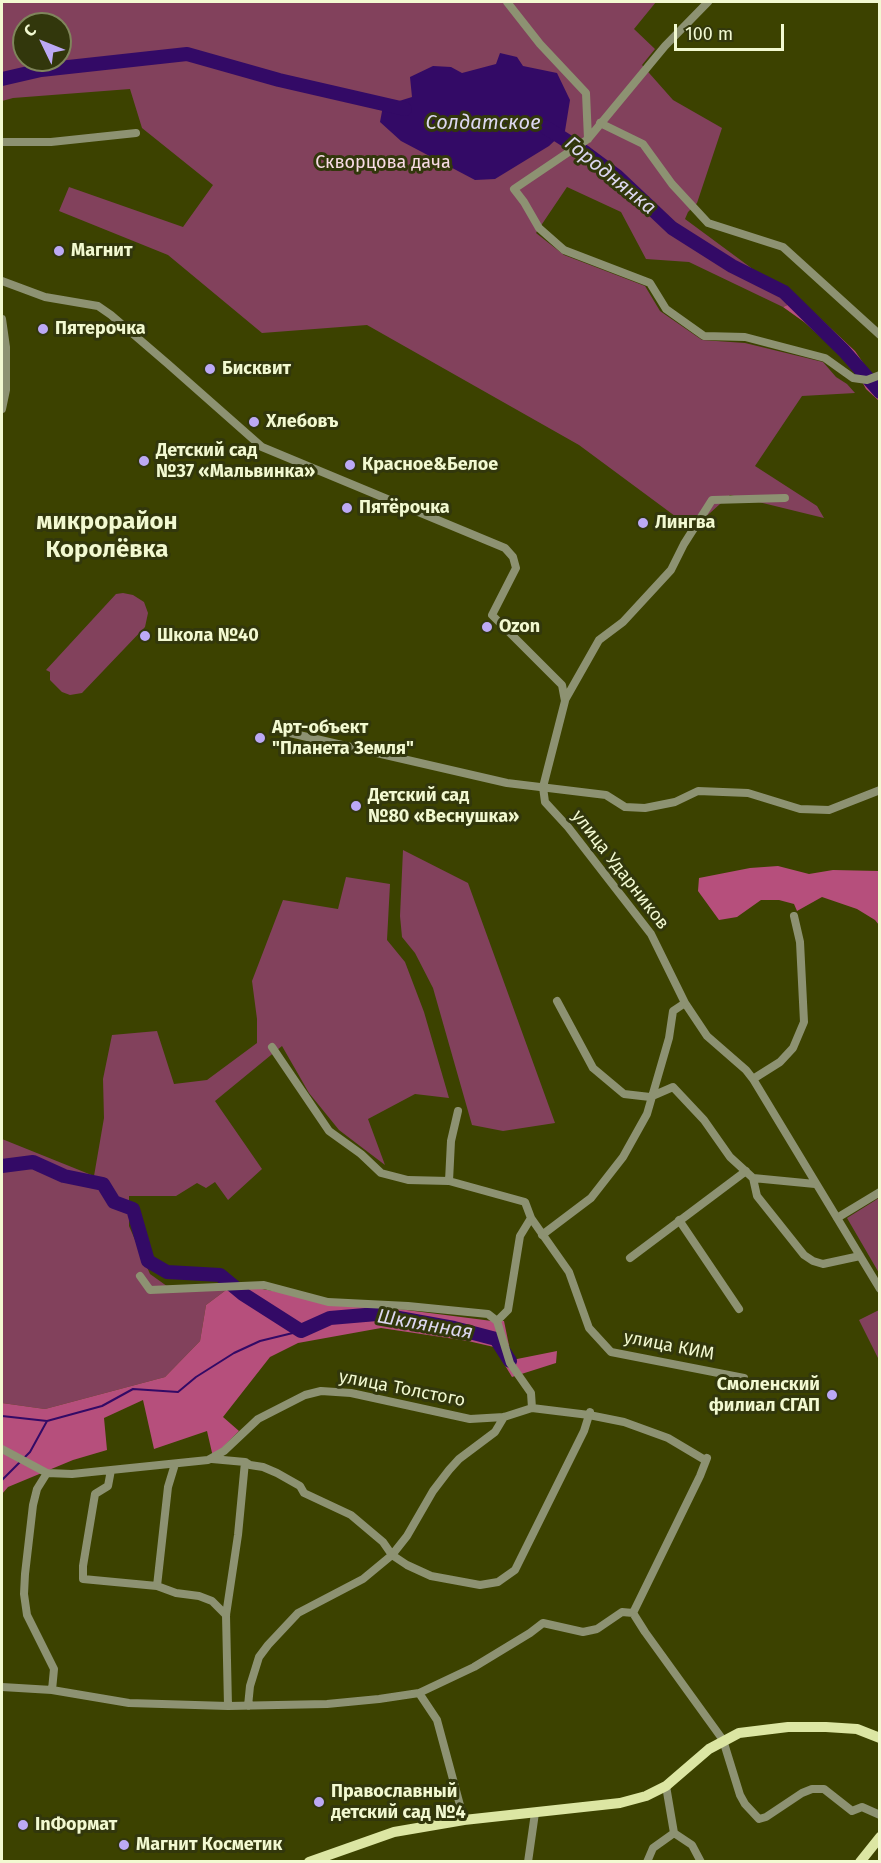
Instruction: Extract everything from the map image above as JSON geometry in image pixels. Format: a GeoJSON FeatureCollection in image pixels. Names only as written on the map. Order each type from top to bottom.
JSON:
{"type":"FeatureCollection","features":[{"type":"Feature","properties":{"kind":"main road"},"geometry":{"type":"LineString","coordinates":[[309,1862],[394,1832],[464,1820],[620,1803],[646,1796],[666,1786],[709,1749],[739,1733],[797,1727],[857,1729],[879,1738]]}},
{"type":"Feature","properties":{"kind":"main road"},"geometry":{"type":"LineString","coordinates":[[860,1862],[879,1837]]}},
{"type":"Feature","properties":{"kind":"street"},"geometry":{"type":"LineString","coordinates":[[507,2],[540,44],[586,93],[588,139]]}},
{"type":"Feature","properties":{"kind":"street"},"geometry":{"type":"LineString","coordinates":[[708,2],[665,46],[588,139],[514,189],[539,228],[564,250],[650,282],[666,309],[704,336],[746,337],[825,358],[853,378],[867,380],[879,375]]}},
{"type":"Feature","properties":{"kind":"street"},"geometry":{"type":"LineString","coordinates":[[600,123],[643,144],[672,184],[708,223],[783,247],[879,335]]}},
{"type":"Feature","properties":{"kind":"street"},"geometry":{"type":"LineString","coordinates":[[2,142],[51,142],[136,133]]}},
{"type":"Feature","properties":{"kind":"street"},"geometry":{"type":"LineString","coordinates":[[2,280],[45,297],[98,306],[262,447],[505,548],[513,557],[516,568],[492,615],[562,685],[565,701]]}},
{"type":"Feature","properties":{"kind":"street"},"geometry":{"type":"LineString","coordinates":[[2,319],[6,347],[6,390],[2,409]]}},
{"type":"Feature","properties":{"kind":"street"},"geometry":{"type":"LineString","coordinates":[[543,787],[565,701],[599,640],[622,622],[671,570],[684,544],[712,500],[785,498]]}},
{"type":"Feature","properties":{"kind":"street"},"geometry":{"type":"LineString","coordinates":[[277,730],[460,774],[507,783],[606,795],[625,807],[645,808],[675,802],[698,791],[748,794],[800,809],[829,810],[879,790]]}},
{"type":"Feature","properties":{"kind":"street","name":"улица Ударников"},"geometry":{"type":"LineString","coordinates":[[543,787],[545,802],[568,827],[651,934],[686,1003],[707,1036],[753,1079],[879,1289]]}},
{"type":"Feature","properties":{"kind":"street"},"geometry":{"type":"LineString","coordinates":[[753,1079],[780,1062],[793,1048],[804,1022],[800,942],[795,916]]}},
{"type":"Feature","properties":{"kind":"street"},"geometry":{"type":"LineString","coordinates":[[557,1001],[593,1068],[624,1094],[650,1097],[673,1087],[704,1120],[730,1157],[753,1178],[815,1184]]}},
{"type":"Feature","properties":{"kind":"street"},"geometry":{"type":"LineString","coordinates":[[542,1235],[591,1198],[623,1157],[647,1114],[650,1097],[669,1038],[673,1011],[686,1003]]}},
{"type":"Feature","properties":{"kind":"street","name":"улица КИМ"},"geometry":{"type":"LineString","coordinates":[[272,1047],[329,1131],[361,1154],[381,1173],[408,1180],[448,1181],[525,1203],[531,1218],[569,1272],[590,1328],[611,1352],[744,1378]]}},
{"type":"Feature","properties":{"kind":"street"},"geometry":{"type":"LineString","coordinates":[[448,1181],[451,1141],[458,1111]]}},
{"type":"Feature","properties":{"kind":"street"},"geometry":{"type":"LineString","coordinates":[[630,1258],[746,1172]]}},
{"type":"Feature","properties":{"kind":"street"},"geometry":{"type":"LineString","coordinates":[[753,1178],[757,1196],[804,1255],[823,1264],[860,1256]]}},
{"type":"Feature","properties":{"kind":"street"},"geometry":{"type":"LineString","coordinates":[[837,1218],[879,1192]]}},
{"type":"Feature","properties":{"kind":"street"},"geometry":{"type":"LineString","coordinates":[[497,1321],[508,1310],[520,1236],[531,1218]]}},
{"type":"Feature","properties":{"kind":"street"},"geometry":{"type":"LineString","coordinates":[[679,1220],[739,1309]]}},
{"type":"Feature","properties":{"kind":"street"},"geometry":{"type":"LineString","coordinates":[[140,1276],[150,1290],[264,1285],[328,1302],[408,1306],[488,1314],[497,1321],[510,1363],[531,1393],[532,1408]]}},
{"type":"Feature","properties":{"kind":"street","name":"улица Толстого"},"geometry":{"type":"LineString","coordinates":[[2,1449],[47,1473],[72,1474],[208,1460],[224,1451],[258,1419],[305,1395],[321,1390],[351,1393],[470,1419],[504,1417],[532,1408],[589,1413],[624,1422],[668,1438],[706,1459],[700,1476],[633,1613]]}},
{"type":"Feature","properties":{"kind":"street"},"geometry":{"type":"LineString","coordinates":[[208,1460],[245,1462],[277,1473],[300,1486],[304,1493],[351,1515],[383,1542],[392,1555],[407,1565],[431,1576],[463,1580],[480,1585],[498,1582],[515,1570],[585,1431],[589,1413]]}},
{"type":"Feature","properties":{"kind":"street"},"geometry":{"type":"LineString","coordinates":[[248,1706],[250,1686],[259,1657],[268,1645],[298,1613],[363,1579],[392,1555],[407,1536],[449,1470],[459,1459],[495,1432],[504,1417]]}},
{"type":"Feature","properties":{"kind":"street"},"geometry":{"type":"LineString","coordinates":[[228,1706],[226,1615],[238,1535],[245,1462]]}},
{"type":"Feature","properties":{"kind":"street"},"geometry":{"type":"LineString","coordinates":[[157,1586],[168,1487],[175,1464]]}},
{"type":"Feature","properties":{"kind":"street"},"geometry":{"type":"LineString","coordinates":[[111,1470],[108,1486],[94,1494],[82,1566],[83,1579],[157,1586],[212,1601],[226,1615]]}},
{"type":"Feature","properties":{"kind":"street"},"geometry":{"type":"LineString","coordinates":[[47,1473],[37,1489],[33,1505],[24,1594],[27,1615],[54,1669],[52,1690]]}},
{"type":"Feature","properties":{"kind":"street"},"geometry":{"type":"LineString","coordinates":[[2,1687],[52,1690],[129,1703],[248,1706],[327,1704],[379,1699],[419,1693],[474,1667],[530,1634],[543,1623],[583,1632],[597,1629],[622,1612],[633,1613],[723,1740],[740,1796],[759,1819],[812,1789],[824,1789],[852,1811],[862,1807],[879,1815]]}},
{"type":"Feature","properties":{"kind":"street"},"geometry":{"type":"LineString","coordinates":[[419,1693],[437,1720],[464,1820]]}},
{"type":"Feature","properties":{"kind":"street"},"geometry":{"type":"LineString","coordinates":[[666,1786],[674,1833],[692,1845],[701,1862]]}},
{"type":"Feature","properties":{"kind":"street"},"geometry":{"type":"LineString","coordinates":[[528,1862],[535,1813]]}},
{"type":"Feature","properties":{"kind":"street"},"geometry":{"type":"LineString","coordinates":[[647,1862],[653,1848],[674,1833]]}},
{"type":"Feature","properties":{"kind":"green space","name":"Скворцова дача"},"geometry":{"type":"Polygon","coordinates":[[[2,2],[656,2],[634,29],[655,49],[642,65],[673,100],[722,128],[697,203],[685,219],[796,301],[783,307],[689,262],[646,259],[621,212],[567,187],[536,233],[564,255],[645,286],[660,311],[702,340],[745,343],[823,362],[836,377],[847,384],[855,393],[802,396],[755,466],[817,506],[824,518],[730,495],[700,522],[679,519],[579,445],[367,325],[262,333],[168,255],[59,211],[69,187],[183,227],[213,185],[142,128],[130,89],[13,98],[2,101],[2,2]]]}},
{"type":"Feature","properties":{"kind":"green space"},"geometry":{"type":"Polygon","coordinates":[[[116,594],[133,595],[144,602],[148,613],[145,627],[82,693],[70,695],[62,692],[50,680],[50,672],[46,670],[116,594]]]}},
{"type":"Feature","properties":{"kind":"green space"},"geometry":{"type":"Polygon","coordinates":[[[403,850],[468,883],[555,1123],[503,1131],[472,1125],[433,988],[415,953],[402,937],[400,916],[403,850]]]}},
{"type":"Feature","properties":{"kind":"green space"},"geometry":{"type":"Polygon","coordinates":[[[346,877],[390,884],[387,940],[405,962],[424,1012],[449,1098],[415,1094],[368,1119],[385,1165],[339,1130],[309,1093],[282,1046],[215,1101],[262,1169],[228,1200],[215,1182],[206,1188],[197,1183],[176,1196],[129,1196],[129,1226],[150,1274],[171,1289],[234,1284],[206,1305],[200,1341],[165,1377],[45,1409],[2,1403],[2,1139],[94,1176],[104,1118],[103,1079],[112,1035],[157,1031],[174,1084],[207,1080],[257,1043],[257,1019],[252,981],[283,900],[338,909],[346,877]]]}},
{"type":"Feature","properties":{"kind":"green space"},"geometry":{"type":"Polygon","coordinates":[[[879,1198],[879,1273],[847,1218],[879,1198]]]}},
{"type":"Feature","properties":{"kind":"green space"},"geometry":{"type":"Polygon","coordinates":[[[879,1310],[880,1360],[859,1320],[879,1310]]]}},
{"type":"Feature","properties":{"kind":"shaded area"},"geometry":{"type":"Polygon","coordinates":[[[796,301],[808,307],[855,351],[875,380],[879,378],[879,401],[866,389],[858,374],[834,349],[783,307],[796,301]]]}},
{"type":"Feature","properties":{"kind":"shaded area"},"geometry":{"type":"Polygon","coordinates":[[[778,866],[809,874],[833,870],[879,871],[879,925],[857,909],[822,897],[797,911],[794,904],[779,900],[761,900],[737,917],[719,920],[698,891],[699,878],[750,868],[778,866]]]}},
{"type":"Feature","properties":{"kind":"shaded area"},"geometry":{"type":"Polygon","coordinates":[[[234,1284],[313,1298],[504,1321],[512,1360],[557,1351],[556,1363],[512,1377],[494,1347],[381,1328],[298,1343],[270,1357],[223,1417],[239,1431],[213,1457],[207,1431],[154,1449],[143,1400],[104,1418],[107,1450],[73,1460],[8,1487],[2,1494],[2,1403],[45,1409],[165,1377],[200,1341],[206,1305],[234,1284]]]}},
{"type":"Feature","properties":{"kind":"water","name":"Солдатское"},"geometry":{"type":"Polygon","coordinates":[[[500,53],[517,57],[523,66],[557,73],[570,100],[565,131],[549,146],[495,179],[475,180],[401,141],[380,122],[383,106],[412,97],[410,77],[433,66],[451,67],[462,73],[496,64],[500,53]]]}},
{"type":"Feature","properties":{"kind":"waterway","name":"Городнянка"},"geometry":{"type":"LineString","coordinates":[[2,79],[41,70],[187,54],[279,80],[405,109]]}},
{"type":"Feature","properties":{"kind":"waterway","name":"Городнянка"},"geometry":{"type":"LineString","coordinates":[[545,127],[617,176],[672,228],[732,266],[784,292],[844,351],[880,392]]}},
{"type":"Feature","properties":{"kind":"waterway","name":"Шклянная"},"geometry":{"type":"LineString","coordinates":[[2,1166],[33,1162],[64,1176],[103,1184],[114,1202],[133,1209],[148,1261],[167,1272],[220,1275],[243,1294],[301,1331],[330,1318],[377,1314],[454,1328],[496,1339],[510,1361]]}},
{"type":"Feature","properties":{"kind":"waterway"},"geometry":{"type":"LineString","coordinates":[[2,1416],[47,1421],[102,1406],[133,1389],[178,1392],[196,1377],[234,1353],[260,1341],[301,1331]]}},
{"type":"Feature","properties":{"kind":"waterway"},"geometry":{"type":"LineString","coordinates":[[25,1457],[47,1421]]}},
{"type":"Feature","properties":{"kind":"waterway"},"geometry":{"type":"LineString","coordinates":[[2,1480],[21,1461]]}},
{"type":"Feature","properties":{"kind":"place","name":"Магнит"},"geometry":{"type":"Point","coordinates":[59,251]}},
{"type":"Feature","properties":{"kind":"place","name":"Пятерочка"},"geometry":{"type":"Point","coordinates":[43,329]}},
{"type":"Feature","properties":{"kind":"place","name":"Бисквит"},"geometry":{"type":"Point","coordinates":[210,369]}},
{"type":"Feature","properties":{"kind":"place","name":"Хлебовъ"},"geometry":{"type":"Point","coordinates":[254,422]}},
{"type":"Feature","properties":{"kind":"place","name":"Детский сад №37 «Мальвинка»"},"geometry":{"type":"Point","coordinates":[144,461]}},
{"type":"Feature","properties":{"kind":"place","name":"Красное&Белое"},"geometry":{"type":"Point","coordinates":[350,465]}},
{"type":"Feature","properties":{"kind":"place","name":"Пятёрочка"},"geometry":{"type":"Point","coordinates":[347,508]}},
{"type":"Feature","properties":{"kind":"place","name":"Лингва"},"geometry":{"type":"Point","coordinates":[643,523]}},
{"type":"Feature","properties":{"kind":"place","name":"Ozon"},"geometry":{"type":"Point","coordinates":[487,627]}},
{"type":"Feature","properties":{"kind":"place","name":"Школа №40"},"geometry":{"type":"Point","coordinates":[145,636]}},
{"type":"Feature","properties":{"kind":"place","name":"Арт-объект \"Планета Земля\""},"geometry":{"type":"Point","coordinates":[260,738]}},
{"type":"Feature","properties":{"kind":"place","name":"Детский сад №80 «Веснушка»"},"geometry":{"type":"Point","coordinates":[356,806]}},
{"type":"Feature","properties":{"kind":"place","name":"Смоленский филиал СГАП"},"geometry":{"type":"Point","coordinates":[832,1395]}},
{"type":"Feature","properties":{"kind":"place","name":"Православный детский сад №4"},"geometry":{"type":"Point","coordinates":[319,1802]}},
{"type":"Feature","properties":{"kind":"place","name":"InФормат"},"geometry":{"type":"Point","coordinates":[23,1825]}},
{"type":"Feature","properties":{"kind":"place","name":"Магнит Косметик"},"geometry":{"type":"Point","coordinates":[124,1845]}},
{"type":"Feature","properties":{"kind":"district","name":"микрорайон Королёвка"},"geometry":{"type":"Point","coordinates":[107,536]}}]}
